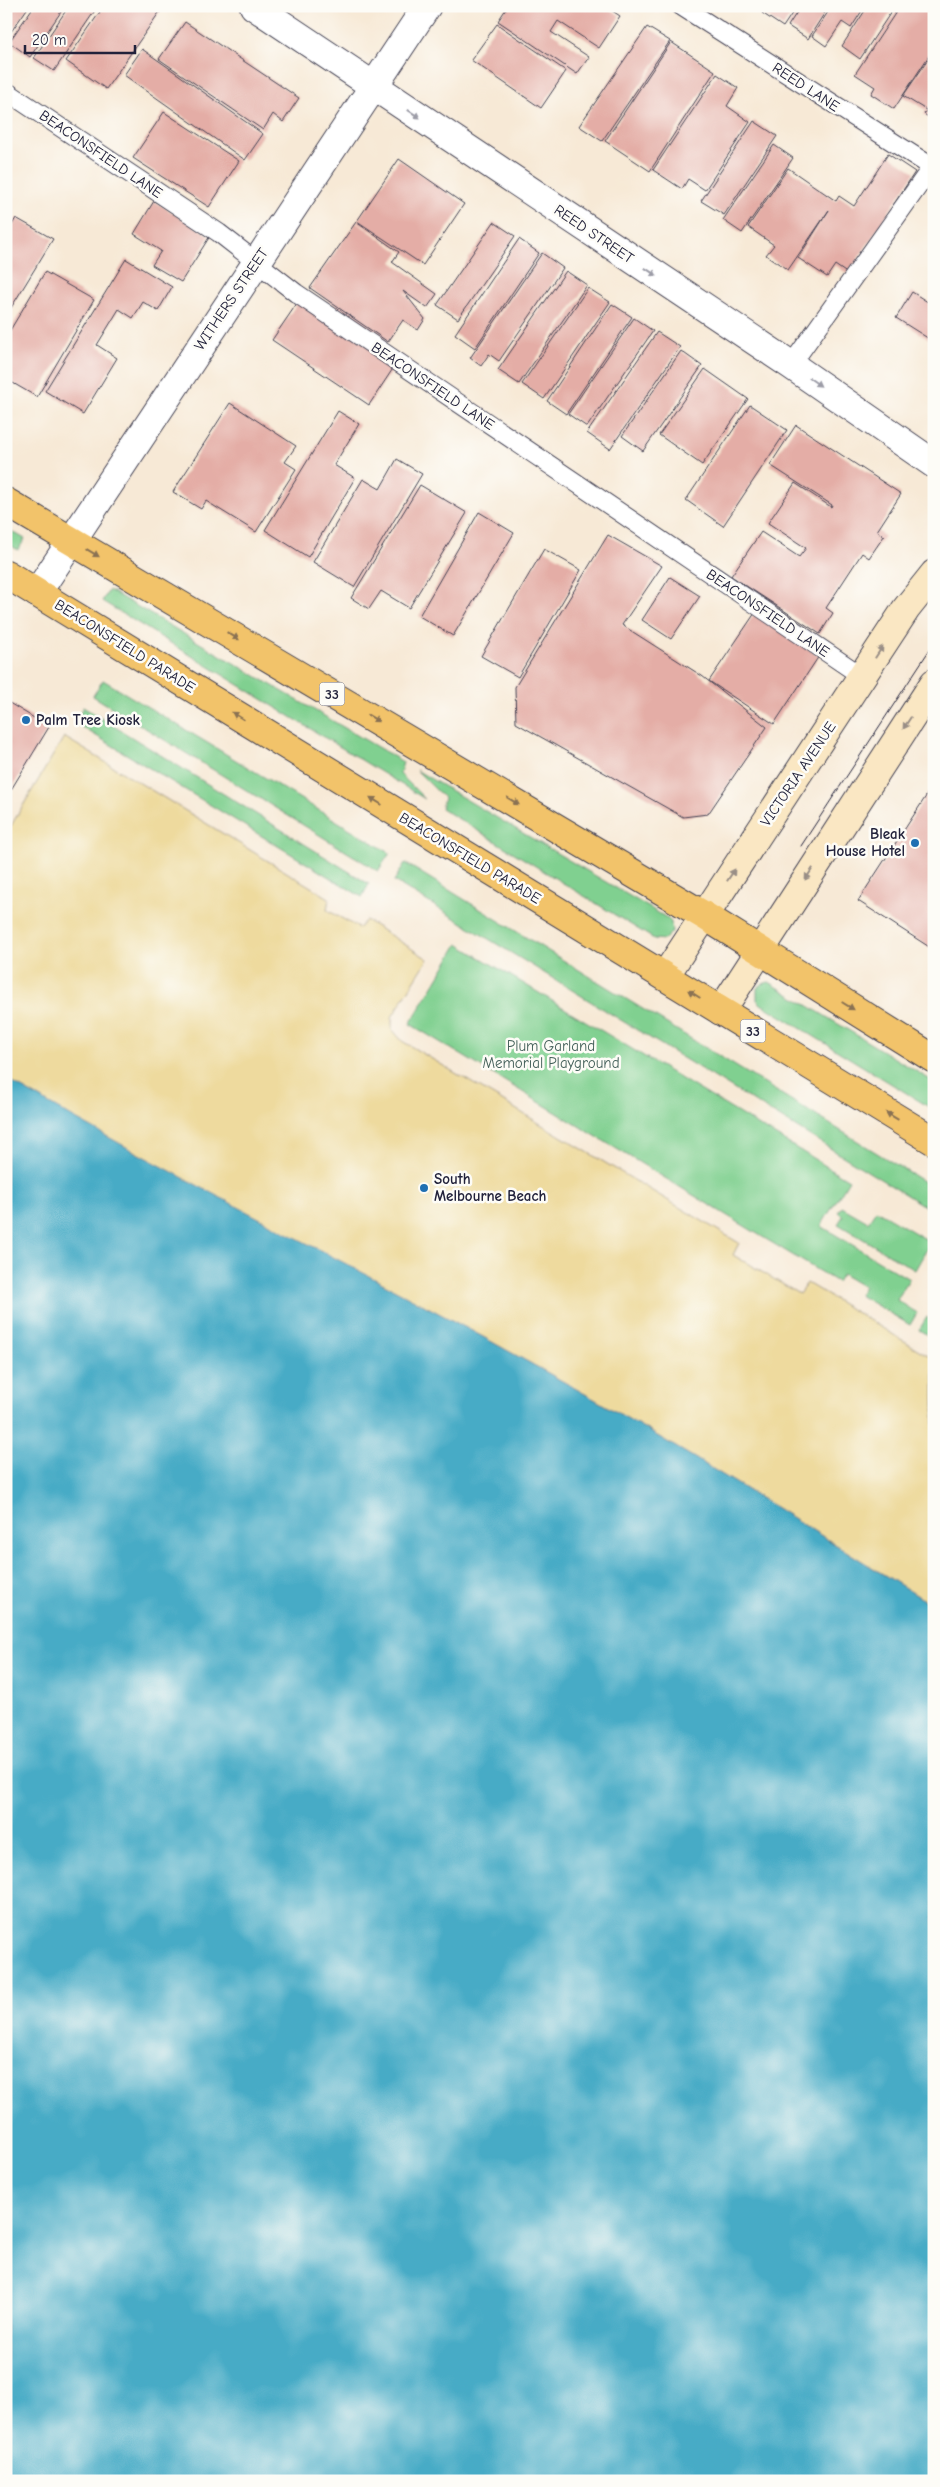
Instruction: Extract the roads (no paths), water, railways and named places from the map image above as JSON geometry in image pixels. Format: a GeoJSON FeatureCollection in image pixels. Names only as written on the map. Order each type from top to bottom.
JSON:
{"type":"FeatureCollection","features":[{"type":"Feature","properties":{"kind":"main road","name":"33"},"geometry":{"type":"LineString","coordinates":[[6,502],[705,916],[934,1059]]}},
{"type":"Feature","properties":{"kind":"main road","name":"BEACONSFIELD PARADE"},"geometry":{"type":"LineString","coordinates":[[6,574],[934,1141]]}},
{"type":"Feature","properties":{"kind":"street","name":"REED STREET"},"geometry":{"type":"LineString","coordinates":[[254,6],[791,365],[934,464]]}},
{"type":"Feature","properties":{"kind":"street","name":"WITHERS STREET"},"geometry":{"type":"LineString","coordinates":[[37,593],[255,262],[427,6]]}},
{"type":"Feature","properties":{"kind":"street","name":"VICTORIA AVENUE"},"geometry":{"type":"LineString","coordinates":[[665,976],[906,609],[934,574]]}},
{"type":"Feature","properties":{"kind":"street"},"geometry":{"type":"LineString","coordinates":[[721,1010],[934,683]]}},
{"type":"Feature","properties":{"kind":"lane","name":"REED LANE"},"geometry":{"type":"LineString","coordinates":[[681,6],[933,165]]}},
{"type":"Feature","properties":{"kind":"lane","name":"BEACONSFIELD LANE"},"geometry":{"type":"LineString","coordinates":[[6,91],[219,232],[304,299],[862,677]]}},
{"type":"Feature","properties":{"kind":"lane"},"geometry":{"type":"LineString","coordinates":[[791,365],[933,165]]}},
{"type":"Feature","properties":{"kind":"water"},"geometry":{"type":"Polygon","coordinates":[[[6,1079],[140,1155],[413,1299],[597,1401],[742,1487],[934,1606],[934,2481],[6,2481],[6,1079]]]}},
{"type":"Feature","properties":{"kind":"tram line"},"geometry":{"type":"LineString","coordinates":[[801,846],[934,643]]}},
{"type":"Feature","properties":{"kind":"place","name":"Palm Tree Kiosk"},"geometry":{"type":"Point","coordinates":[26,720]}},
{"type":"Feature","properties":{"kind":"place","name":"Bleak House Hotel"},"geometry":{"type":"Point","coordinates":[915,843]}},
{"type":"Feature","properties":{"kind":"place","name":"South Melbourne Beach"},"geometry":{"type":"Point","coordinates":[424,1188]}},
{"type":"Feature","properties":{"kind":"park label","name":"Plum Garland Memorial Playground"},"geometry":{"type":"Point","coordinates":[551,1054]}}]}
